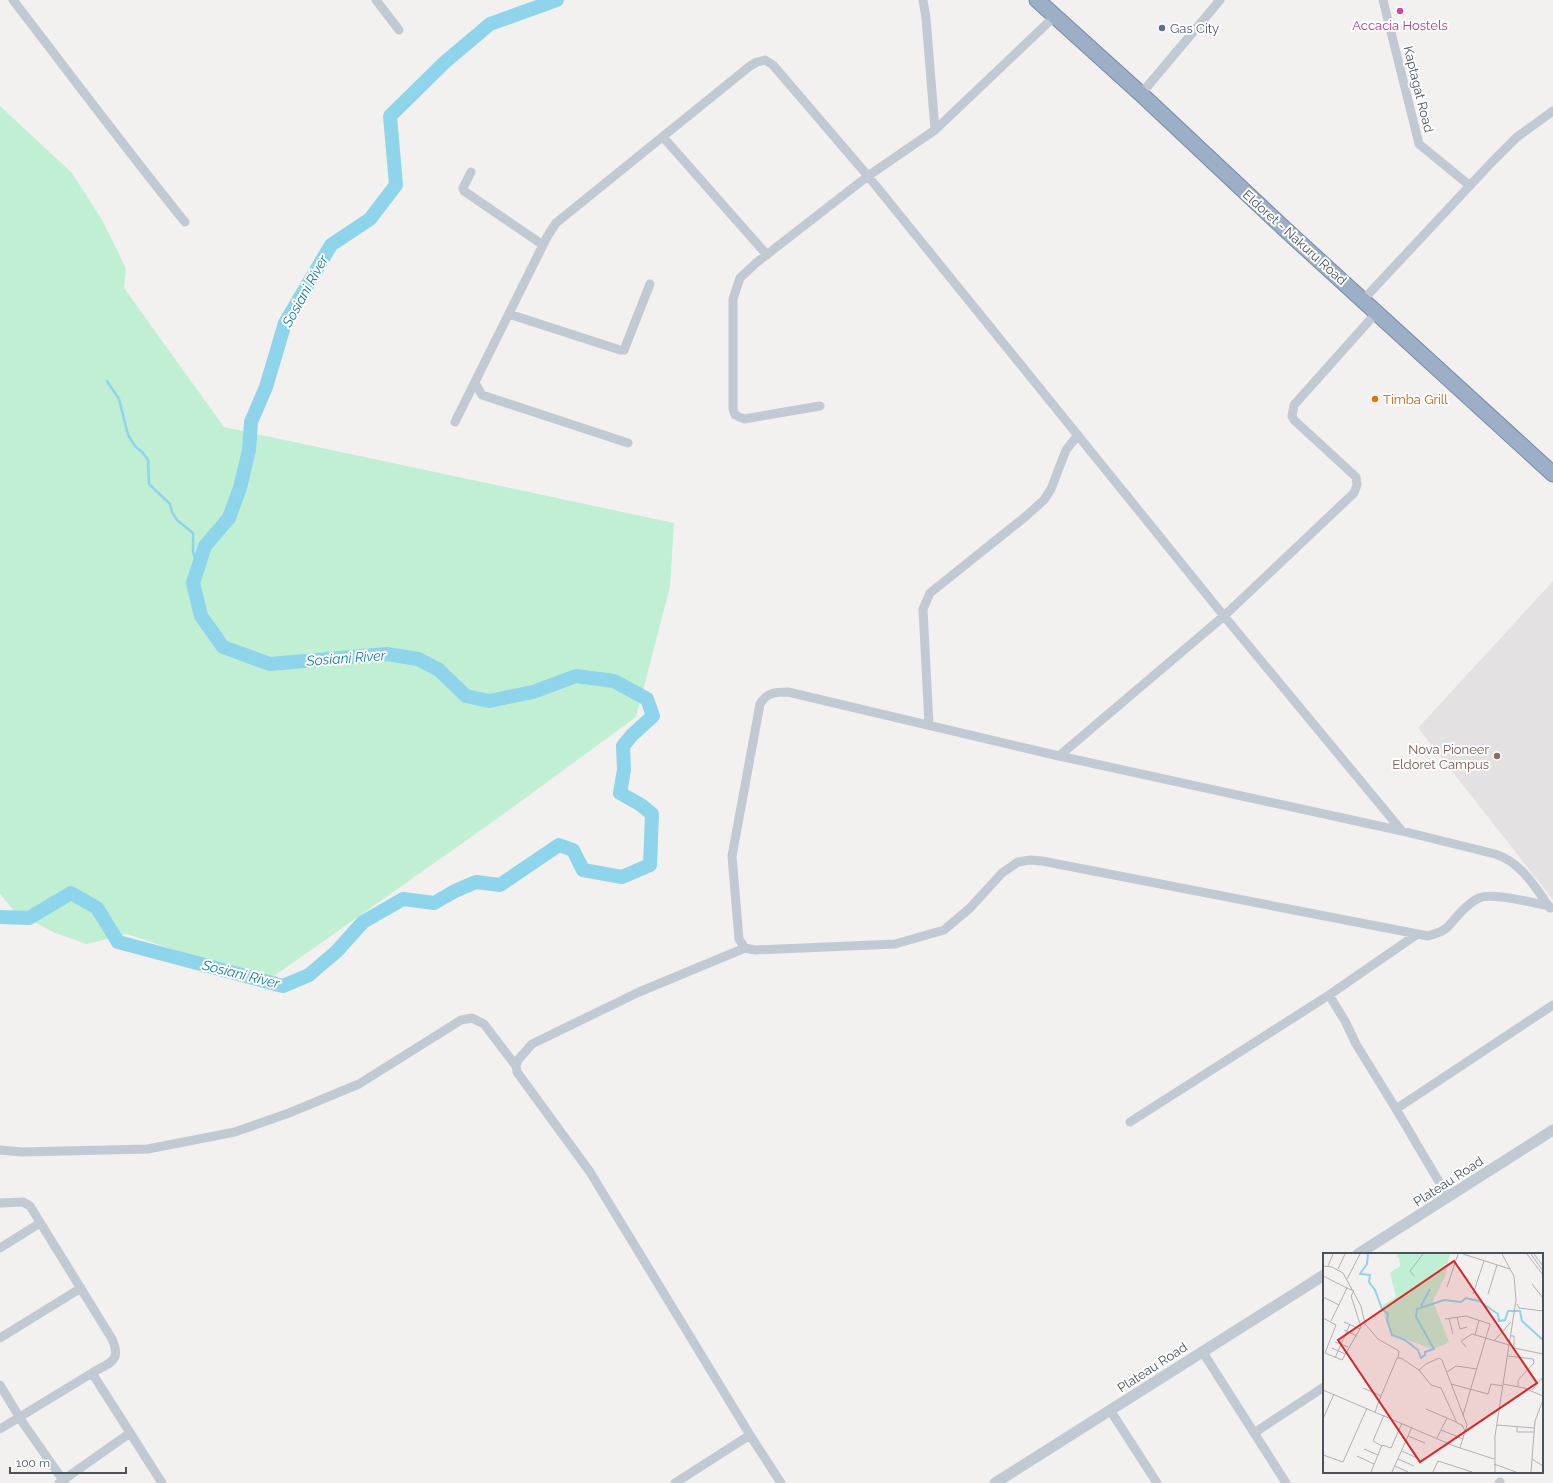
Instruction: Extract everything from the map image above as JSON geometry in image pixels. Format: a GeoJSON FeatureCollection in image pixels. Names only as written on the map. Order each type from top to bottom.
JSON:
{"type":"FeatureCollection","features":[{"type":"Feature","properties":{"kind":"highway","name":"Eldoret - Nakuru Road"},"geometry":{"type":"LineString","coordinates":[[1037,0],[1553,474]]}},
{"type":"Feature","properties":{"kind":"street"},"geometry":{"type":"LineString","coordinates":[[13,0],[85,92],[126,149],[186,222]]}},
{"type":"Feature","properties":{"kind":"street"},"geometry":{"type":"LineString","coordinates":[[376,0],[399,30]]}},
{"type":"Feature","properties":{"kind":"street"},"geometry":{"type":"LineString","coordinates":[[923,0],[926,18],[935,130]]}},
{"type":"Feature","properties":{"kind":"street"},"geometry":{"type":"LineString","coordinates":[[1141,94],[1220,0]]}},
{"type":"Feature","properties":{"kind":"street","name":"Kaptagat Road"},"geometry":{"type":"LineString","coordinates":[[1383,0],[1419,144],[1469,185]]}},
{"type":"Feature","properties":{"kind":"street"},"geometry":{"type":"LineString","coordinates":[[820,406],[744,419],[735,415],[733,409],[733,299],[740,278],[868,176],[935,130],[1055,16]]}},
{"type":"Feature","properties":{"kind":"street"},"geometry":{"type":"LineString","coordinates":[[455,422],[543,245],[556,223],[753,64],[765,60],[772,66],[868,176],[1224,616],[1402,831]]}},
{"type":"Feature","properties":{"kind":"street"},"geometry":{"type":"LineString","coordinates":[[1363,300],[1469,185],[1517,137],[1553,111]]}},
{"type":"Feature","properties":{"kind":"street"},"geometry":{"type":"LineString","coordinates":[[662,137],[767,255]]}},
{"type":"Feature","properties":{"kind":"street"},"geometry":{"type":"LineString","coordinates":[[471,172],[463,188],[464,191],[543,245]]}},
{"type":"Feature","properties":{"kind":"street"},"geometry":{"type":"LineString","coordinates":[[509,314],[624,350],[650,284]]}},
{"type":"Feature","properties":{"kind":"street"},"geometry":{"type":"LineString","coordinates":[[1059,756],[1224,616],[1354,493],[1357,485],[1356,477],[1294,420],[1292,412],[1294,405],[1377,312]]}},
{"type":"Feature","properties":{"kind":"street"},"geometry":{"type":"LineString","coordinates":[[475,383],[482,395],[628,443]]}},
{"type":"Feature","properties":{"kind":"street"},"geometry":{"type":"LineString","coordinates":[[929,725],[923,609],[926,600],[930,593],[1025,518],[1044,500],[1051,489],[1066,450],[1078,435]]}},
{"type":"Feature","properties":{"kind":"street"},"geometry":{"type":"LineString","coordinates":[[745,948],[739,939],[732,856],[757,717],[764,698],[775,692],[788,692],[1059,756],[1402,831],[1507,858],[1524,873],[1551,908]]}},
{"type":"Feature","properties":{"kind":"street"},"geometry":{"type":"LineString","coordinates":[[516,1066],[520,1055],[532,1044],[639,992],[745,948],[755,950],[895,944],[944,930],[970,908],[1002,873],[1018,862],[1030,860],[1049,862],[1416,935],[1428,936],[1445,930],[1471,902],[1480,898],[1492,896],[1551,908]]}},
{"type":"Feature","properties":{"kind":"street"},"geometry":{"type":"LineString","coordinates":[[1130,1122],[1329,994],[1416,935]]}},
{"type":"Feature","properties":{"kind":"street"},"geometry":{"type":"LineString","coordinates":[[1329,994],[1345,1021],[1356,1044],[1448,1197]]}},
{"type":"Feature","properties":{"kind":"street"},"geometry":{"type":"LineString","coordinates":[[1396,1109],[1553,1005]]}},
{"type":"Feature","properties":{"kind":"street"},"geometry":{"type":"LineString","coordinates":[[0,1150],[22,1152],[148,1149],[235,1132],[289,1113],[359,1084],[461,1020],[472,1018],[484,1024],[516,1066],[517,1072],[590,1172],[750,1435],[781,1483]]}},
{"type":"Feature","properties":{"kind":"street","name":"Plateau Road"},"geometry":{"type":"LineString","coordinates":[[1360,1253],[1553,1130]]}},
{"type":"Feature","properties":{"kind":"street"},"geometry":{"type":"LineString","coordinates":[[0,1203],[23,1202],[30,1206],[112,1339],[117,1350],[117,1354],[112,1360],[0,1429]]}},
{"type":"Feature","properties":{"kind":"street"},"geometry":{"type":"LineString","coordinates":[[0,1248],[40,1223]]}},
{"type":"Feature","properties":{"kind":"street","name":"Plateau Road"},"geometry":{"type":"LineString","coordinates":[[995,1483],[1323,1276]]}},
{"type":"Feature","properties":{"kind":"street"},"geometry":{"type":"LineString","coordinates":[[0,1338],[81,1288]]}},
{"type":"Feature","properties":{"kind":"street"},"geometry":{"type":"LineString","coordinates":[[1202,1351],[1286,1483]]}},
{"type":"Feature","properties":{"kind":"street"},"geometry":{"type":"LineString","coordinates":[[92,1373],[162,1483]]}},
{"type":"Feature","properties":{"kind":"street"},"geometry":{"type":"LineString","coordinates":[[0,1385],[63,1482],[130,1433]]}},
{"type":"Feature","properties":{"kind":"street"},"geometry":{"type":"LineString","coordinates":[[1254,1433],[1323,1388]]}},
{"type":"Feature","properties":{"kind":"street"},"geometry":{"type":"LineString","coordinates":[[1110,1410],[1157,1483]]}},
{"type":"Feature","properties":{"kind":"street"},"geometry":{"type":"LineString","coordinates":[[675,1483],[750,1435]]}},
{"type":"Feature","properties":{"kind":"shaded area","name":"Nova Pioneer Eldoret Campus"},"geometry":{"type":"Polygon","coordinates":[[[1553,581],[1553,900],[1418,728],[1553,581]]]}},
{"type":"Feature","properties":{"kind":"green space"},"geometry":{"type":"Polygon","coordinates":[[[0,106],[72,173],[102,220],[126,269],[124,288],[224,427],[674,523],[670,587],[636,717],[498,818],[267,981],[127,934],[87,944],[55,933],[14,911],[0,894],[0,106]]]}},
{"type":"Feature","properties":{"kind":"waterway","name":"Sosiani River"},"geometry":{"type":"LineString","coordinates":[[0,917],[29,918],[71,893],[97,908],[118,942],[283,986],[309,975],[337,951],[363,922],[403,899],[434,903],[455,891],[476,882],[500,885],[559,845],[573,850],[583,870],[622,877],[650,865],[652,814],[641,805],[620,793],[624,770],[623,746],[632,735],[653,716],[647,699],[614,681],[576,676],[533,692],[489,701],[466,696],[439,670],[418,659],[387,654],[270,664],[223,647],[201,616],[193,583],[205,546],[229,518],[240,488],[249,450],[251,422],[266,387],[285,323],[331,245],[370,219],[396,185],[390,116],[445,62],[490,24],[557,0]]}},
{"type":"Feature","properties":{"kind":"waterway"},"geometry":{"type":"LineString","coordinates":[[107,381],[119,399],[128,435],[135,446],[148,460],[149,484],[170,504],[172,512],[177,520],[193,533],[193,553],[199,564]]}},
{"type":"Feature","properties":{"kind":"place","name":"Accacia Hostels"},"geometry":{"type":"Point","coordinates":[1400,11]}},
{"type":"Feature","properties":{"kind":"place","name":"Gas City"},"geometry":{"type":"Point","coordinates":[1162,28]}},
{"type":"Feature","properties":{"kind":"place","name":"Timba Grill"},"geometry":{"type":"Point","coordinates":[1375,399]}},
{"type":"Feature","properties":{"kind":"place","name":"Nova Pioneer Eldoret Campus"},"geometry":{"type":"Point","coordinates":[1497,756]}}]}
